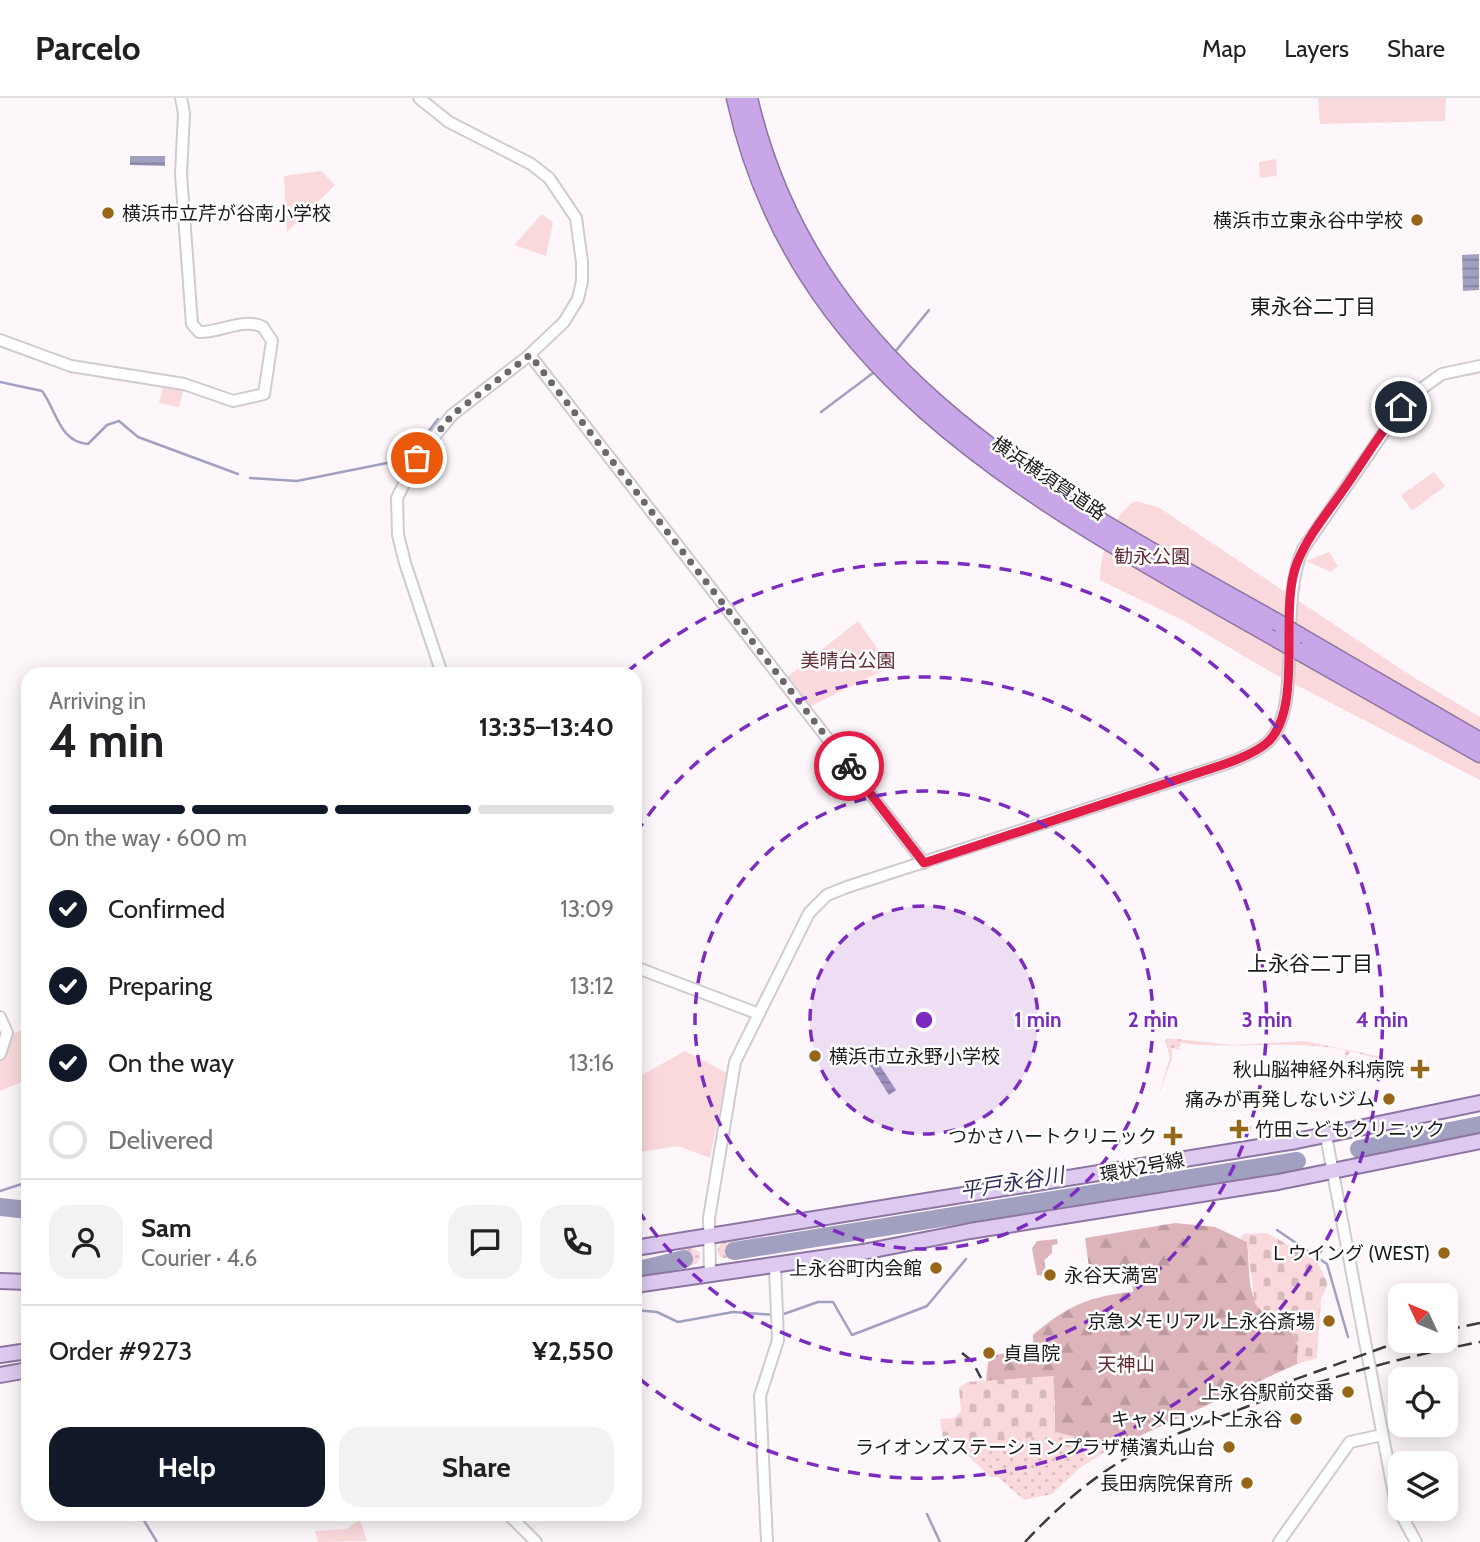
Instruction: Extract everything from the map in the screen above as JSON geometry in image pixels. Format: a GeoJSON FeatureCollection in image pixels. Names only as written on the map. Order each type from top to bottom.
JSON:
{"type":"FeatureCollection","features":[{"type":"Feature","properties":{"kind":"highway","name":"横浜横須賀道路"},"geometry":{"type":"LineString","coordinates":[[735,98],[767,196],[829,294],[885,354],[951,417],[1117,540],[1277,639],[1298,643],[1480,741]]}},
{"type":"Feature","properties":{"kind":"highway","name":"横浜横須賀道路"},"geometry":{"type":"LineString","coordinates":[[749,98],[780,191],[829,294]]}},
{"type":"Feature","properties":{"kind":"highway","name":"横浜横須賀道路"},"geometry":{"type":"LineString","coordinates":[[1117,540],[1277,622],[1298,643],[1480,754]]}},
{"type":"Feature","properties":{"kind":"main road","name":"環状2号線"},"geometry":{"type":"LineString","coordinates":[[642,1247],[997,1192],[1326,1136],[1480,1102]]}},
{"type":"Feature","properties":{"kind":"main road"},"geometry":{"type":"LineString","coordinates":[[1406,1120],[1450,1119],[1480,1112]]}},
{"type":"Feature","properties":{"kind":"main road","name":"環状2号線"},"geometry":{"type":"LineString","coordinates":[[642,1284],[775,1266],[1333,1172],[1480,1141]]}},
{"type":"Feature","properties":{"kind":"main road"},"geometry":{"type":"LineString","coordinates":[[0,1281],[21,1282]]}},
{"type":"Feature","properties":{"kind":"main road"},"geometry":{"type":"LineString","coordinates":[[0,1355],[21,1352]]}},
{"type":"Feature","properties":{"kind":"main road"},"geometry":{"type":"LineString","coordinates":[[0,1375],[21,1371]]}},
{"type":"Feature","properties":{"kind":"street"},"geometry":{"type":"LineString","coordinates":[[0,340],[71,366],[184,384],[233,401],[264,394],[272,341],[263,327],[249,323],[214,333],[199,332],[192,324],[181,174],[184,113],[181,98]]}},
{"type":"Feature","properties":{"kind":"street"},"geometry":{"type":"LineString","coordinates":[[419,98],[449,122],[531,164],[549,178],[576,218],[582,262],[578,299],[564,322],[530,355],[452,415],[417,458],[397,498],[398,535],[404,560],[440,667]]}},
{"type":"Feature","properties":{"kind":"street"},"geometry":{"type":"LineString","coordinates":[[530,355],[924,863]]}},
{"type":"Feature","properties":{"kind":"street"},"geometry":{"type":"LineString","coordinates":[[710,1276],[707,1236],[735,1062],[795,935],[815,905],[827,895],[847,887],[1229,763],[1271,739],[1283,712],[1287,689],[1289,601],[1293,577],[1303,550],[1407,399],[1442,374],[1480,366]]}},
{"type":"Feature","properties":{"kind":"street"},"geometry":{"type":"LineString","coordinates":[[642,970],[759,1014]]}},
{"type":"Feature","properties":{"kind":"street"},"geometry":{"type":"LineString","coordinates":[[0,1017],[6,1033],[0,1054]]}},
{"type":"Feature","properties":{"kind":"street"},"geometry":{"type":"LineString","coordinates":[[1326,1136],[1396,1505],[1416,1542]]}},
{"type":"Feature","properties":{"kind":"street"},"geometry":{"type":"LineString","coordinates":[[767,1542],[760,1396],[778,1340],[775,1266]]}},
{"type":"Feature","properties":{"kind":"street"},"geometry":{"type":"LineString","coordinates":[[1279,1542],[1350,1442],[1382,1435]]}},
{"type":"Feature","properties":{"kind":"street"},"geometry":{"type":"LineString","coordinates":[[515,1521],[536,1542]]}},
{"type":"Feature","properties":{"kind":"green space"},"geometry":{"type":"Polygon","coordinates":[[[1318,98],[1446,98],[1445,121],[1320,124],[1318,98]]]}},
{"type":"Feature","properties":{"kind":"green space"},"geometry":{"type":"Polygon","coordinates":[[[1276,159],[1277,176],[1260,178],[1259,162],[1276,159]]]}},
{"type":"Feature","properties":{"kind":"green space"},"geometry":{"type":"Polygon","coordinates":[[[321,171],[335,185],[287,232],[284,176],[321,171]]]}},
{"type":"Feature","properties":{"kind":"green space"},"geometry":{"type":"Polygon","coordinates":[[[542,214],[553,223],[546,256],[514,245],[542,214]]]}},
{"type":"Feature","properties":{"kind":"green space"},"geometry":{"type":"Polygon","coordinates":[[[164,383],[184,387],[179,407],[159,403],[164,383]]]}},
{"type":"Feature","properties":{"kind":"green space"},"geometry":{"type":"Polygon","coordinates":[[[1434,472],[1445,486],[1412,511],[1401,495],[1434,472]]]}},
{"type":"Feature","properties":{"kind":"green space","name":"勧永公園"},"geometry":{"type":"Polygon","coordinates":[[[1135,501],[1158,507],[1413,677],[1480,717],[1480,780],[1271,672],[1186,622],[1100,580],[1102,559],[1109,536],[1120,516],[1135,501]]]}},
{"type":"Feature","properties":{"kind":"green space"},"geometry":{"type":"Polygon","coordinates":[[[1329,552],[1338,566],[1331,572],[1306,561],[1329,552]]]}},
{"type":"Feature","properties":{"kind":"green space","name":"美晴台公園"},"geometry":{"type":"Polygon","coordinates":[[[858,621],[890,667],[809,707],[786,678],[858,621]]]}},
{"type":"Feature","properties":{"kind":"green space"},"geometry":{"type":"Polygon","coordinates":[[[21,1030],[21,1082],[0,1091],[0,1061],[10,1035],[21,1030]]]}},
{"type":"Feature","properties":{"kind":"green space"},"geometry":{"type":"Polygon","coordinates":[[[1168,1038],[1232,1045],[1304,1041],[1402,1061],[1402,1066],[1351,1051],[1345,1058],[1345,1050],[1325,1047],[1222,1046],[1181,1043],[1179,1050],[1172,1048],[1172,1059],[1158,1097],[1170,1057],[1165,1041],[1168,1038]]]}},
{"type":"Feature","properties":{"kind":"green space"},"geometry":{"type":"Polygon","coordinates":[[[685,1051],[727,1073],[710,1158],[678,1146],[642,1152],[642,1075],[685,1051]]]}},
{"type":"Feature","properties":{"kind":"green space","name":"天神山"},"geometry":{"type":"Polygon","coordinates":[[[1175,1223],[1215,1227],[1247,1242],[1252,1293],[1263,1310],[1289,1325],[1298,1346],[1297,1364],[1133,1439],[1085,1439],[1055,1432],[1055,1401],[986,1381],[988,1363],[994,1355],[1033,1349],[1033,1335],[1068,1310],[1104,1296],[1133,1292],[1132,1265],[1089,1267],[1085,1238],[1175,1223]]]}},
{"type":"Feature","properties":{"kind":"green space"},"geometry":{"type":"Polygon","coordinates":[[[1267,1233],[1317,1261],[1328,1284],[1321,1299],[1317,1358],[1297,1364],[1298,1346],[1289,1325],[1265,1315],[1255,1304],[1247,1242],[1241,1239],[1243,1234],[1267,1233]]]}},
{"type":"Feature","properties":{"kind":"green space"},"geometry":{"type":"Polygon","coordinates":[[[1057,1239],[1058,1244],[1052,1245],[1052,1253],[1044,1260],[1047,1276],[1037,1275],[1032,1249],[1037,1241],[1057,1239]]]}},
{"type":"Feature","properties":{"kind":"green space"},"geometry":{"type":"Polygon","coordinates":[[[733,1240],[735,1259],[722,1258],[718,1254],[718,1247],[722,1242],[733,1240]]]}},
{"type":"Feature","properties":{"kind":"green space"},"geometry":{"type":"Polygon","coordinates":[[[691,1247],[700,1252],[700,1259],[696,1264],[686,1267],[683,1248],[691,1247]]]}},
{"type":"Feature","properties":{"kind":"green space"},"geometry":{"type":"Polygon","coordinates":[[[1054,1376],[1055,1432],[984,1444],[969,1444],[943,1438],[940,1419],[954,1418],[961,1411],[959,1388],[967,1382],[1054,1376]]]}},
{"type":"Feature","properties":{"kind":"green space"},"geometry":{"type":"Polygon","coordinates":[[[1055,1432],[1085,1439],[1126,1439],[1081,1467],[1052,1494],[1024,1500],[998,1477],[990,1477],[955,1443],[1003,1442],[1055,1432]]]}},
{"type":"Feature","properties":{"kind":"green space"},"geometry":{"type":"Polygon","coordinates":[[[360,1521],[367,1541],[318,1542],[315,1531],[346,1529],[360,1521]]]}},
{"type":"Feature","properties":{"kind":"water"},"geometry":{"type":"Polygon","coordinates":[[[130,156],[165,156],[165,166],[130,165],[130,156]]]}},
{"type":"Feature","properties":{"kind":"water"},"geometry":{"type":"Polygon","coordinates":[[[1479,254],[1479,290],[1463,291],[1462,255],[1479,254]]]}},
{"type":"Feature","properties":{"kind":"water"},"geometry":{"type":"Polygon","coordinates":[[[877,1061],[896,1090],[889,1095],[870,1065],[877,1061]]]}},
{"type":"Feature","properties":{"kind":"waterway"},"geometry":{"type":"LineString","coordinates":[[894,353],[929,310]]}},
{"type":"Feature","properties":{"kind":"waterway"},"geometry":{"type":"LineString","coordinates":[[821,412],[877,370]]}},
{"type":"Feature","properties":{"kind":"waterway"},"geometry":{"type":"LineString","coordinates":[[0,382],[42,391],[65,432],[78,442],[88,444],[107,425],[119,421],[138,437],[238,474]]}},
{"type":"Feature","properties":{"kind":"waterway"},"geometry":{"type":"LineString","coordinates":[[250,478],[297,481],[392,462],[404,463],[438,419]]}},
{"type":"Feature","properties":{"kind":"waterway","name":"平戸永谷川"},"geometry":{"type":"LineString","coordinates":[[1359,1149],[1480,1125]]}},
{"type":"Feature","properties":{"kind":"waterway","name":"平戸永谷川"},"geometry":{"type":"LineString","coordinates":[[734,1251],[1297,1161]]}},
{"type":"Feature","properties":{"kind":"waterway","name":"平戸永谷川"},"geometry":{"type":"LineString","coordinates":[[0,1191],[21,1184]]}},
{"type":"Feature","properties":{"kind":"waterway","name":"平戸永谷川"},"geometry":{"type":"LineString","coordinates":[[0,1207],[21,1209]]}},
{"type":"Feature","properties":{"kind":"waterway"},"geometry":{"type":"LineString","coordinates":[[1277,1230],[1327,1264],[1348,1337]]}},
{"type":"Feature","properties":{"kind":"waterway","name":"平戸永谷川"},"geometry":{"type":"LineString","coordinates":[[642,1269],[684,1259]]}},
{"type":"Feature","properties":{"kind":"waterway"},"geometry":{"type":"LineString","coordinates":[[781,1315],[818,1302],[833,1302],[852,1335],[927,1306],[966,1259]]}},
{"type":"Feature","properties":{"kind":"waterway"},"geometry":{"type":"LineString","coordinates":[[642,1311],[657,1312],[678,1322],[733,1312],[775,1315]]}},
{"type":"Feature","properties":{"kind":"waterway"},"geometry":{"type":"LineString","coordinates":[[927,1514],[940,1542]]}},
{"type":"Feature","properties":{"kind":"waterway"},"geometry":{"type":"LineString","coordinates":[[144,1521],[157,1542]]}},
{"type":"Feature","properties":{"kind":"railway"},"geometry":{"type":"LineString","coordinates":[[1458,1328],[1480,1323]]}},
{"type":"Feature","properties":{"kind":"railway"},"geometry":{"type":"LineString","coordinates":[[1025,1542],[1093,1480],[1155,1443],[1316,1383],[1381,1364],[1480,1342]]}},
{"type":"Feature","properties":{"kind":"railway"},"geometry":{"type":"LineString","coordinates":[[1274,1387],[1388,1346]]}},
{"type":"Feature","properties":{"kind":"railway"},"geometry":{"type":"LineString","coordinates":[[962,1353],[972,1361],[981,1378]]}},
{"type":"Feature","properties":{"kind":"way so far"},"geometry":{"type":"LineString","coordinates":[[417,458],[452,415],[530,355],[849,766]]}},
{"type":"Feature","properties":{"kind":"place","name":"横浜市立芹が谷南小学校"},"geometry":{"type":"Point","coordinates":[108,213]}},
{"type":"Feature","properties":{"kind":"place","name":"横浜市立東永谷中学校"},"geometry":{"type":"Point","coordinates":[1417,220]}},
{"type":"Feature","properties":{"kind":"place","name":"横浜市立永野小学校"},"geometry":{"type":"Point","coordinates":[815,1056]}},
{"type":"Feature","properties":{"kind":"place","name":"秋山脳神経外科病院"},"geometry":{"type":"Point","coordinates":[1420,1069]}},
{"type":"Feature","properties":{"kind":"place","name":"痛みが再発しないジム"},"geometry":{"type":"Point","coordinates":[1389,1099]}},
{"type":"Feature","properties":{"kind":"place","name":"竹田こどもクリニック"},"geometry":{"type":"Point","coordinates":[1239,1129]}},
{"type":"Feature","properties":{"kind":"place","name":"つかさハートクリニック"},"geometry":{"type":"Point","coordinates":[1173,1136]}},
{"type":"Feature","properties":{"kind":"place","name":"Ｌウイング (WEST)"},"geometry":{"type":"Point","coordinates":[1444,1253]}},
{"type":"Feature","properties":{"kind":"place","name":"上永谷町内会館"},"geometry":{"type":"Point","coordinates":[936,1268]}},
{"type":"Feature","properties":{"kind":"place","name":"永谷天満宮"},"geometry":{"type":"Point","coordinates":[1050,1275]}},
{"type":"Feature","properties":{"kind":"place","name":"京急メモリアル上永谷斎場"},"geometry":{"type":"Point","coordinates":[1329,1321]}},
{"type":"Feature","properties":{"kind":"place","name":"貞昌院"},"geometry":{"type":"Point","coordinates":[989,1353]}},
{"type":"Feature","properties":{"kind":"place","name":"上永谷駅前交番"},"geometry":{"type":"Point","coordinates":[1348,1392]}},
{"type":"Feature","properties":{"kind":"place","name":"キャメロット上永谷"},"geometry":{"type":"Point","coordinates":[1296,1419]}},
{"type":"Feature","properties":{"kind":"place","name":"ライオンズステーションプラザ横濱丸山台"},"geometry":{"type":"Point","coordinates":[1229,1447]}},
{"type":"Feature","properties":{"kind":"place","name":"長田病院保育所"},"geometry":{"type":"Point","coordinates":[1247,1483]}},
{"type":"Feature","properties":{"kind":"district","name":"東永谷二丁目"},"geometry":{"type":"Point","coordinates":[1313,307]}},
{"type":"Feature","properties":{"kind":"district","name":"上永谷二丁目"},"geometry":{"type":"Point","coordinates":[1310,964]}},
{"type":"Feature","properties":{"kind":"route"},"geometry":{"type":"LineString","coordinates":[[849,766],[924,863],[1237,760],[1264,746],[1275,732],[1283,712],[1287,689],[1289,601],[1295,567],[1308,540],[1401,407]]}}]}
